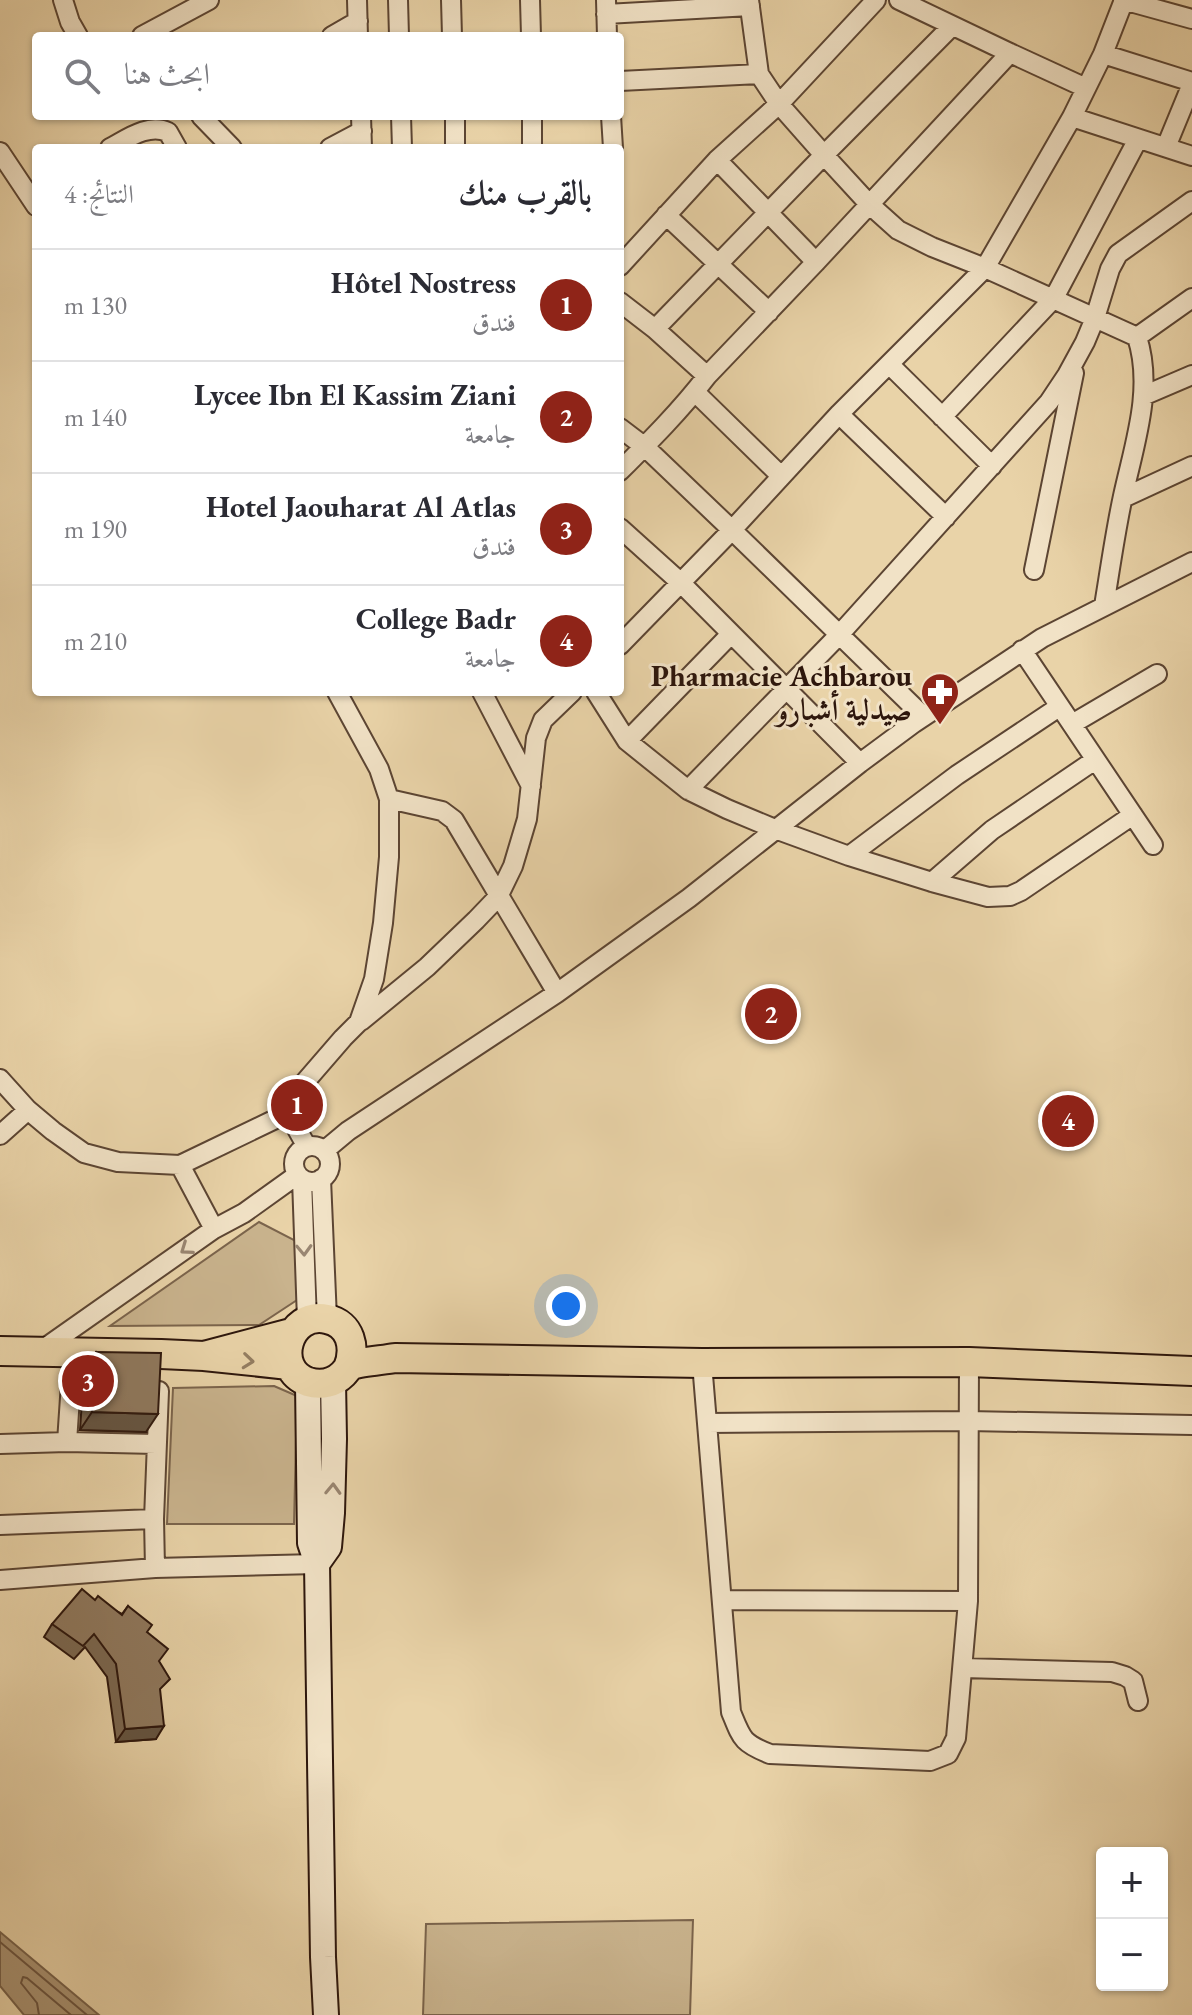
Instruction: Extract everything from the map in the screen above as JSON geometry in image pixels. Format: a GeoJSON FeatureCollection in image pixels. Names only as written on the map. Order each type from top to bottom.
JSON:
{"type":"FeatureCollection","features":[{"type":"Feature","properties":{"kind":"main road"},"geometry":{"type":"LineString","coordinates":[[204,1356],[308,1324],[337,1322],[350,1338],[352,1358],[320,1374]]}},
{"type":"Feature","properties":{"kind":"main road"},"geometry":{"type":"LineString","coordinates":[[308,1324],[287,1343],[286,1354],[320,1374]]}},
{"type":"Feature","properties":{"kind":"main road"},"geometry":{"type":"LineString","coordinates":[[350,1338],[395,1358]]}},
{"type":"Feature","properties":{"kind":"main road"},"geometry":{"type":"LineString","coordinates":[[0,1351],[204,1356],[320,1374],[395,1358],[702,1363],[969,1362],[1192,1371]]}},
{"type":"Feature","properties":{"kind":"street"},"geometry":{"type":"LineString","coordinates":[[63,0],[76,32]]}},
{"type":"Feature","properties":{"kind":"street"},"geometry":{"type":"LineString","coordinates":[[149,32],[209,0]]}},
{"type":"Feature","properties":{"kind":"street"},"geometry":{"type":"LineString","coordinates":[[357,0],[358,29]]}},
{"type":"Feature","properties":{"kind":"street"},"geometry":{"type":"LineString","coordinates":[[398,0],[399,32]]}},
{"type":"Feature","properties":{"kind":"street"},"geometry":{"type":"LineString","coordinates":[[451,0],[452,32]]}},
{"type":"Feature","properties":{"kind":"street"},"geometry":{"type":"LineString","coordinates":[[530,0],[531,32]]}},
{"type":"Feature","properties":{"kind":"street"},"geometry":{"type":"LineString","coordinates":[[899,0],[1086,88]]}},
{"type":"Feature","properties":{"kind":"street"},"geometry":{"type":"LineString","coordinates":[[624,641],[839,414],[985,268],[1072,117],[1103,54],[1124,0],[1192,19]]}},
{"type":"Feature","properties":{"kind":"street"},"geometry":{"type":"LineString","coordinates":[[624,262],[717,160],[779,104],[870,1]]}},
{"type":"Feature","properties":{"kind":"street"},"geometry":{"type":"LineString","coordinates":[[607,32],[606,7],[750,3],[759,74],[779,104],[824,155],[898,230],[1137,337],[1143,356],[1143,396],[1104,606]]}},
{"type":"Feature","properties":{"kind":"street"},"geometry":{"type":"LineString","coordinates":[[655,329],[952,26]]}},
{"type":"Feature","properties":{"kind":"street"},"geometry":{"type":"LineString","coordinates":[[624,467],[1010,53]]}},
{"type":"Feature","properties":{"kind":"street"},"geometry":{"type":"LineString","coordinates":[[1103,54],[1192,83],[1166,147]]}},
{"type":"Feature","properties":{"kind":"street"},"geometry":{"type":"LineString","coordinates":[[624,81],[759,74]]}},
{"type":"Feature","properties":{"kind":"street"},"geometry":{"type":"LineString","coordinates":[[1072,117],[1192,156]]}},
{"type":"Feature","properties":{"kind":"street"},"geometry":{"type":"LineString","coordinates":[[205,120],[228,144]]}},
{"type":"Feature","properties":{"kind":"street"},"geometry":{"type":"LineString","coordinates":[[401,120],[402,144]]}},
{"type":"Feature","properties":{"kind":"street"},"geometry":{"type":"LineString","coordinates":[[455,120],[455,144]]}},
{"type":"Feature","properties":{"kind":"street"},"geometry":{"type":"LineString","coordinates":[[532,120],[532,144]]}},
{"type":"Feature","properties":{"kind":"street"},"geometry":{"type":"LineString","coordinates":[[611,120],[613,144]]}},
{"type":"Feature","properties":{"kind":"street"},"geometry":{"type":"LineString","coordinates":[[118,144],[155,128],[168,132],[175,144]]}},
{"type":"Feature","properties":{"kind":"street"},"geometry":{"type":"LineString","coordinates":[[338,144],[362,132]]}},
{"type":"Feature","properties":{"kind":"street"},"geometry":{"type":"LineString","coordinates":[[942,417],[1054,298],[1138,139]]}},
{"type":"Feature","properties":{"kind":"street"},"geometry":{"type":"LineString","coordinates":[[0,152],[32,195]]}},
{"type":"Feature","properties":{"kind":"street"},"geometry":{"type":"LineString","coordinates":[[717,160],[816,262]]}},
{"type":"Feature","properties":{"kind":"street"},"geometry":{"type":"LineString","coordinates":[[688,790],[839,635],[1049,402],[1077,357],[1118,254],[1192,201]]}},
{"type":"Feature","properties":{"kind":"street"},"geometry":{"type":"LineString","coordinates":[[666,215],[769,312]]}},
{"type":"Feature","properties":{"kind":"street"},"geometry":{"type":"LineString","coordinates":[[1137,337],[1192,298]]}},
{"type":"Feature","properties":{"kind":"street"},"geometry":{"type":"LineString","coordinates":[[624,305],[707,376]]}},
{"type":"Feature","properties":{"kind":"street"},"geometry":{"type":"LineString","coordinates":[[1034,570],[1077,357]]}},
{"type":"Feature","properties":{"kind":"street"},"geometry":{"type":"LineString","coordinates":[[889,364],[992,466]]}},
{"type":"Feature","properties":{"kind":"street"},"geometry":{"type":"LineString","coordinates":[[1143,396],[1192,375]]}},
{"type":"Feature","properties":{"kind":"street"},"geometry":{"type":"LineString","coordinates":[[695,392],[781,476]]}},
{"type":"Feature","properties":{"kind":"street"},"geometry":{"type":"LineString","coordinates":[[839,414],[946,517]]}},
{"type":"Feature","properties":{"kind":"street"},"geometry":{"type":"LineString","coordinates":[[624,431],[645,447],[923,716]]}},
{"type":"Feature","properties":{"kind":"street"},"geometry":{"type":"LineString","coordinates":[[1123,498],[1192,466]]}},
{"type":"Feature","properties":{"kind":"street"},"geometry":{"type":"LineString","coordinates":[[624,532],[680,582],[860,763]]}},
{"type":"Feature","properties":{"kind":"street"},"geometry":{"type":"LineString","coordinates":[[308,1324],[299,1177],[294,1161],[296,1155],[316,1149],[348,1131],[557,993],[689,898],[923,716],[1022,650],[1192,562]]}},
{"type":"Feature","properties":{"kind":"street"},"geometry":{"type":"LineString","coordinates":[[627,741],[731,634]]}},
{"type":"Feature","properties":{"kind":"street"},"geometry":{"type":"LineString","coordinates":[[1022,650],[1153,845]]}},
{"type":"Feature","properties":{"kind":"street"},"geometry":{"type":"LineString","coordinates":[[1072,724],[1157,674]]}},
{"type":"Feature","properties":{"kind":"street"},"geometry":{"type":"LineString","coordinates":[[339,696],[379,769],[389,799],[389,857],[383,923],[374,979],[359,1022]]}},
{"type":"Feature","properties":{"kind":"street"},"geometry":{"type":"LineString","coordinates":[[484,696],[531,786]]}},
{"type":"Feature","properties":{"kind":"street"},"geometry":{"type":"LineString","coordinates":[[0,1079],[28,1110],[84,1153],[118,1162],[180,1165],[288,1113],[298,1090],[343,1038],[427,967],[498,897],[513,866],[527,819],[536,738],[543,720],[568,696]]}},
{"type":"Feature","properties":{"kind":"street"},"geometry":{"type":"LineString","coordinates":[[599,696],[627,741],[688,790],[775,829],[849,856],[988,897],[1010,896],[1032,884],[1133,815]]}},
{"type":"Feature","properties":{"kind":"street"},"geometry":{"type":"LineString","coordinates":[[849,856],[957,775],[1059,707]]}},
{"type":"Feature","properties":{"kind":"street"},"geometry":{"type":"LineString","coordinates":[[932,882],[992,830],[1095,760]]}},
{"type":"Feature","properties":{"kind":"street"},"geometry":{"type":"LineString","coordinates":[[389,799],[448,814],[557,993]]}},
{"type":"Feature","properties":{"kind":"street"},"geometry":{"type":"LineString","coordinates":[[0,1135],[28,1110]]}},
{"type":"Feature","properties":{"kind":"street"},"geometry":{"type":"LineString","coordinates":[[288,1113],[316,1149],[328,1157],[329,1169],[321,1179],[308,1324]]}},
{"type":"Feature","properties":{"kind":"street"},"geometry":{"type":"LineString","coordinates":[[180,1165],[214,1229]]}},
{"type":"Feature","properties":{"kind":"street"},"geometry":{"type":"LineString","coordinates":[[299,1177],[308,1182],[321,1179]]}},
{"type":"Feature","properties":{"kind":"street"},"geometry":{"type":"LineString","coordinates":[[39,1352],[214,1229],[299,1177]]}},
{"type":"Feature","properties":{"kind":"street"},"geometry":{"type":"LineString","coordinates":[[67,1442],[73,1353]]}},
{"type":"Feature","properties":{"kind":"street"},"geometry":{"type":"LineString","coordinates":[[155,1568],[156,1444],[161,1354]]}},
{"type":"Feature","properties":{"kind":"street"},"geometry":{"type":"LineString","coordinates":[[702,1363],[731,1712],[741,1737],[751,1746],[770,1754],[930,1761],[948,1754],[956,1738],[963,1668],[968,1601],[969,1362]]}},
{"type":"Feature","properties":{"kind":"street"},"geometry":{"type":"LineString","coordinates":[[320,1374],[310,1543],[317,1564],[326,2015]]}},
{"type":"Feature","properties":{"kind":"street"},"geometry":{"type":"LineString","coordinates":[[707,1423],[968,1421],[1192,1425]]}},
{"type":"Feature","properties":{"kind":"street"},"geometry":{"type":"LineString","coordinates":[[0,1444],[156,1444]]}},
{"type":"Feature","properties":{"kind":"street"},"geometry":{"type":"LineString","coordinates":[[0,1525],[154,1519]]}},
{"type":"Feature","properties":{"kind":"street"},"geometry":{"type":"LineString","coordinates":[[0,1580],[155,1568],[317,1564]]}},
{"type":"Feature","properties":{"kind":"street"},"geometry":{"type":"LineString","coordinates":[[722,1600],[968,1601]]}},
{"type":"Feature","properties":{"kind":"street"},"geometry":{"type":"LineString","coordinates":[[963,1668],[1112,1672],[1133,1681],[1138,1701]]}},
{"type":"Feature","properties":{"kind":"shaded area"},"geometry":{"type":"Polygon","coordinates":[[[259,1222],[296,1241],[297,1300],[259,1325],[110,1326],[259,1222]]]}},
{"type":"Feature","properties":{"kind":"shaded area"},"geometry":{"type":"Polygon","coordinates":[[[274,1386],[297,1396],[294,1524],[167,1524],[173,1388],[274,1386]]]}},
{"type":"Feature","properties":{"kind":"shaded area"},"geometry":{"type":"Polygon","coordinates":[[[693,1920],[690,2015],[423,2015],[426,1924],[693,1920]]]}},
{"type":"Feature","properties":{"kind":"water"},"geometry":{"type":"Polygon","coordinates":[[[0,1932],[99,2015],[24,2015],[0,1986],[0,1932]]]}},
{"type":"Feature","properties":{"kind":"building"},"geometry":{"type":"Polygon","coordinates":[[[96,1352],[161,1353],[158,1414],[92,1412],[96,1352]]]}},
{"type":"Feature","properties":{"kind":"building"},"geometry":{"type":"Polygon","coordinates":[[[82,1589],[95,1600],[98,1596],[122,1615],[128,1606],[152,1625],[147,1632],[168,1649],[159,1661],[170,1679],[160,1689],[164,1726],[125,1729],[116,1664],[94,1634],[83,1646],[52,1624],[82,1589]]]}},
{"type":"Feature","properties":{"kind":"place","name":"Pharmacie Achbarou صيدلية أشبارو"},"geometry":{"type":"Point","coordinates":[940,726]}},
{"type":"Feature","properties":{"kind":"place","name":"Lycee Ibn El Kassim Ziani"},"geometry":{"type":"Point","coordinates":[771,1014]}},
{"type":"Feature","properties":{"kind":"place","name":"Hôtel Nostress"},"geometry":{"type":"Point","coordinates":[297,1105]}},
{"type":"Feature","properties":{"kind":"place","name":"College Badr"},"geometry":{"type":"Point","coordinates":[1068,1121]}},
{"type":"Feature","properties":{"kind":"place","name":"Hotel Jaouharat Al Atlas"},"geometry":{"type":"Point","coordinates":[88,1381]}}]}
